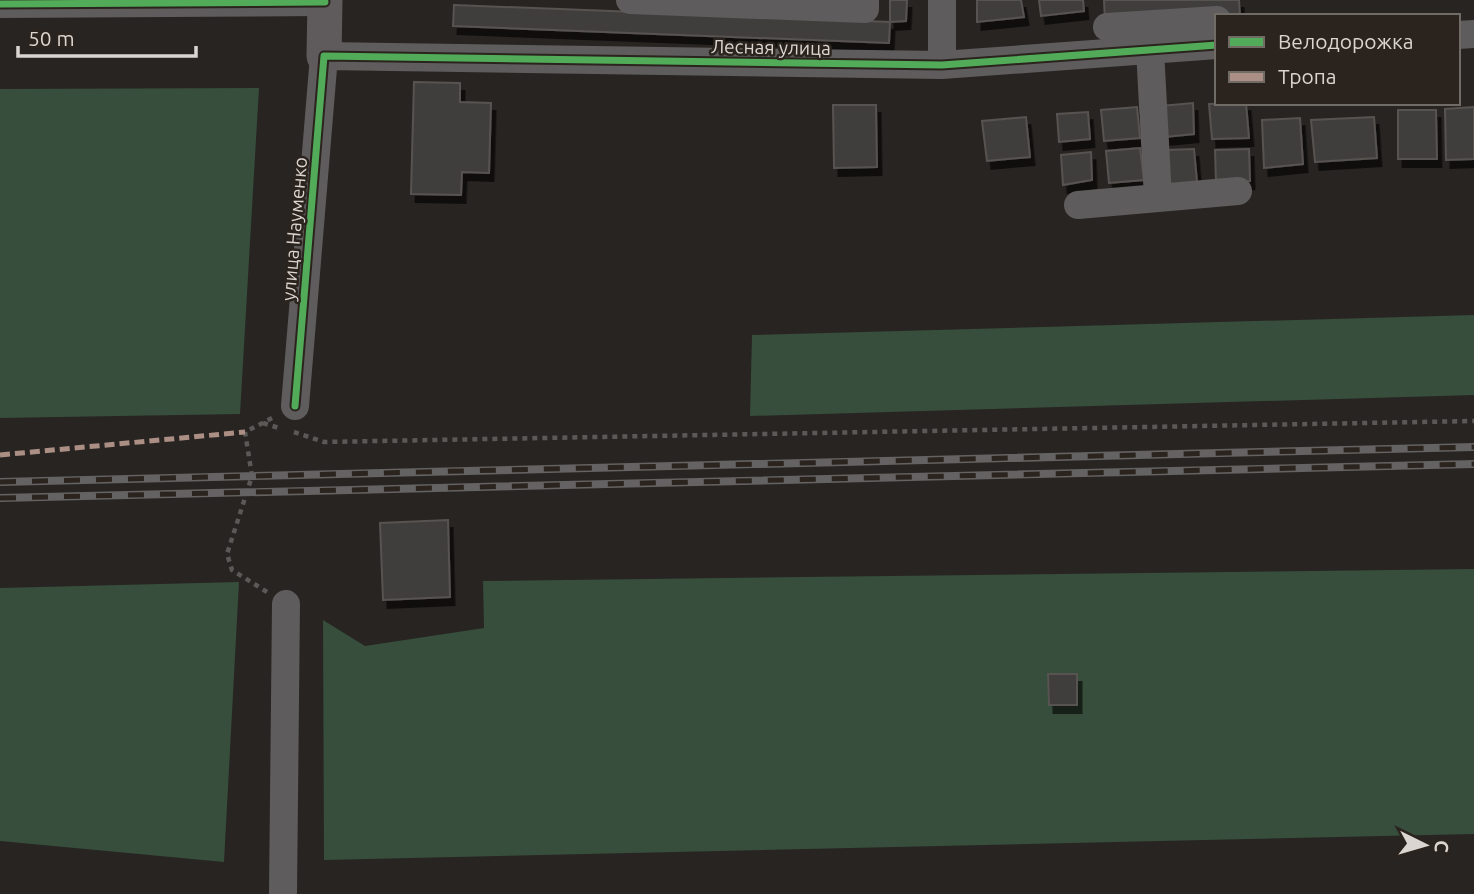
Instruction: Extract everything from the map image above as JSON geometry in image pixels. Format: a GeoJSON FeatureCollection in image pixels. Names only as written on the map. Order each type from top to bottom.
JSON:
{"type":"FeatureCollection","features":[{"type":"Feature","properties":{"kind":"main road","name":"улица Науменко"},"geometry":{"type":"LineString","coordinates":[[324,56],[325,1]]}},
{"type":"Feature","properties":{"kind":"street"},"geometry":{"type":"LineString","coordinates":[[630,0],[865,9],[865,0]]}},
{"type":"Feature","properties":{"kind":"street"},"geometry":{"type":"LineString","coordinates":[[942,0],[942,65]]}},
{"type":"Feature","properties":{"kind":"street"},"geometry":{"type":"LineString","coordinates":[[0,4],[325,1]]}},
{"type":"Feature","properties":{"kind":"street","name":"Лесная улица"},"geometry":{"type":"LineString","coordinates":[[324,56],[942,65],[1140,38],[1208,33]]}},
{"type":"Feature","properties":{"kind":"street"},"geometry":{"type":"LineString","coordinates":[[1140,38],[1158,198]]}},
{"type":"Feature","properties":{"kind":"street","name":"улица Науменко"},"geometry":{"type":"LineString","coordinates":[[295,405],[324,56]]}},
{"type":"Feature","properties":{"kind":"street"},"geometry":{"type":"LineString","coordinates":[[1078,205],[1238,191]]}},
{"type":"Feature","properties":{"kind":"street"},"geometry":{"type":"LineString","coordinates":[[284,894],[285,604]]}},
{"type":"Feature","properties":{"kind":"path"},"geometry":{"type":"LineString","coordinates":[[285,604],[232,570],[227,554],[252,476],[245,432],[295,405]]}},
{"type":"Feature","properties":{"kind":"path"},"geometry":{"type":"LineString","coordinates":[[263,423],[324,442],[1474,421]]}},
{"type":"Feature","properties":{"kind":"green space"},"geometry":{"type":"Polygon","coordinates":[[[259,88],[240,414],[0,418],[0,89],[259,88]]]}},
{"type":"Feature","properties":{"kind":"green space"},"geometry":{"type":"Polygon","coordinates":[[[1474,315],[1474,395],[750,416],[752,335],[1474,315]]]}},
{"type":"Feature","properties":{"kind":"green space"},"geometry":{"type":"Polygon","coordinates":[[[1474,569],[1474,834],[324,860],[323,620],[365,646],[484,628],[483,581],[1474,569]]]}},
{"type":"Feature","properties":{"kind":"green space"},"geometry":{"type":"Polygon","coordinates":[[[239,582],[224,862],[0,841],[0,588],[239,582]]]}},
{"type":"Feature","properties":{"kind":"building"},"geometry":{"type":"Polygon","coordinates":[[[890,0],[907,0],[906,21],[890,22],[890,0]]]}},
{"type":"Feature","properties":{"kind":"building"},"geometry":{"type":"Polygon","coordinates":[[[977,0],[1021,0],[1024,17],[977,22],[977,0]]]}},
{"type":"Feature","properties":{"kind":"building"},"geometry":{"type":"Polygon","coordinates":[[[1039,0],[1083,0],[1084,11],[1041,16],[1039,0]]]}},
{"type":"Feature","properties":{"kind":"building"},"geometry":{"type":"Polygon","coordinates":[[[1104,0],[1239,0],[1240,14],[1105,22],[1104,0]]]}},
{"type":"Feature","properties":{"kind":"building"},"geometry":{"type":"Polygon","coordinates":[[[454,5],[890,22],[889,43],[453,26],[454,5]]]}},
{"type":"Feature","properties":{"kind":"building"},"geometry":{"type":"Polygon","coordinates":[[[414,82],[460,83],[460,102],[491,103],[489,173],[462,172],[461,195],[411,194],[414,82]]]}},
{"type":"Feature","properties":{"kind":"building"},"geometry":{"type":"Polygon","coordinates":[[[1193,103],[1194,134],[1165,137],[1161,106],[1193,103]]]}},
{"type":"Feature","properties":{"kind":"building"},"geometry":{"type":"Polygon","coordinates":[[[1209,104],[1246,105],[1249,138],[1212,139],[1209,104]]]}},
{"type":"Feature","properties":{"kind":"building"},"geometry":{"type":"Polygon","coordinates":[[[833,105],[876,105],[877,167],[834,168],[833,105]]]}},
{"type":"Feature","properties":{"kind":"building"},"geometry":{"type":"Polygon","coordinates":[[[1137,107],[1140,138],[1104,141],[1101,110],[1137,107]]]}},
{"type":"Feature","properties":{"kind":"building"},"geometry":{"type":"Polygon","coordinates":[[[1474,107],[1474,159],[1446,160],[1445,109],[1474,107]]]}},
{"type":"Feature","properties":{"kind":"building"},"geometry":{"type":"Polygon","coordinates":[[[1398,110],[1436,110],[1437,159],[1398,159],[1398,110]]]}},
{"type":"Feature","properties":{"kind":"building"},"geometry":{"type":"Polygon","coordinates":[[[1088,112],[1090,139],[1059,142],[1057,114],[1088,112]]]}},
{"type":"Feature","properties":{"kind":"building"},"geometry":{"type":"Polygon","coordinates":[[[1026,117],[1030,157],[987,161],[982,121],[1026,117]]]}},
{"type":"Feature","properties":{"kind":"building"},"geometry":{"type":"Polygon","coordinates":[[[1374,117],[1377,158],[1315,162],[1311,120],[1374,117]]]}},
{"type":"Feature","properties":{"kind":"building"},"geometry":{"type":"Polygon","coordinates":[[[1300,118],[1303,164],[1264,168],[1262,120],[1300,118]]]}},
{"type":"Feature","properties":{"kind":"building"},"geometry":{"type":"Polygon","coordinates":[[[1140,148],[1144,180],[1109,183],[1106,151],[1140,148]]]}},
{"type":"Feature","properties":{"kind":"building"},"geometry":{"type":"Polygon","coordinates":[[[1194,149],[1197,182],[1169,185],[1167,150],[1194,149]]]}},
{"type":"Feature","properties":{"kind":"building"},"geometry":{"type":"Polygon","coordinates":[[[1249,149],[1250,181],[1216,183],[1215,150],[1249,149]]]}},
{"type":"Feature","properties":{"kind":"building"},"geometry":{"type":"Polygon","coordinates":[[[1091,152],[1092,180],[1063,185],[1061,155],[1091,152]]]}},
{"type":"Feature","properties":{"kind":"building"},"geometry":{"type":"Polygon","coordinates":[[[448,520],[450,597],[383,600],[380,523],[448,520]]]}},
{"type":"Feature","properties":{"kind":"building"},"geometry":{"type":"Polygon","coordinates":[[[1048,674],[1077,674],[1077,705],[1049,705],[1048,674]]]}},
{"type":"Feature","properties":{"kind":"railway"},"geometry":{"type":"LineString","coordinates":[[0,482],[1474,447]]}},
{"type":"Feature","properties":{"kind":"railway"},"geometry":{"type":"LineString","coordinates":[[0,498],[1474,464]]}},
{"type":"Feature","properties":{"kind":"marked path"},"geometry":{"type":"LineString","coordinates":[[0,455],[245,432]]}},
{"type":"Feature","properties":{"kind":"cycle path"},"geometry":{"type":"LineString","coordinates":[[0,4],[325,2]]}},
{"type":"Feature","properties":{"kind":"cycle path"},"geometry":{"type":"LineString","coordinates":[[295,406],[324,56],[942,65],[1215,45]]}}]}
